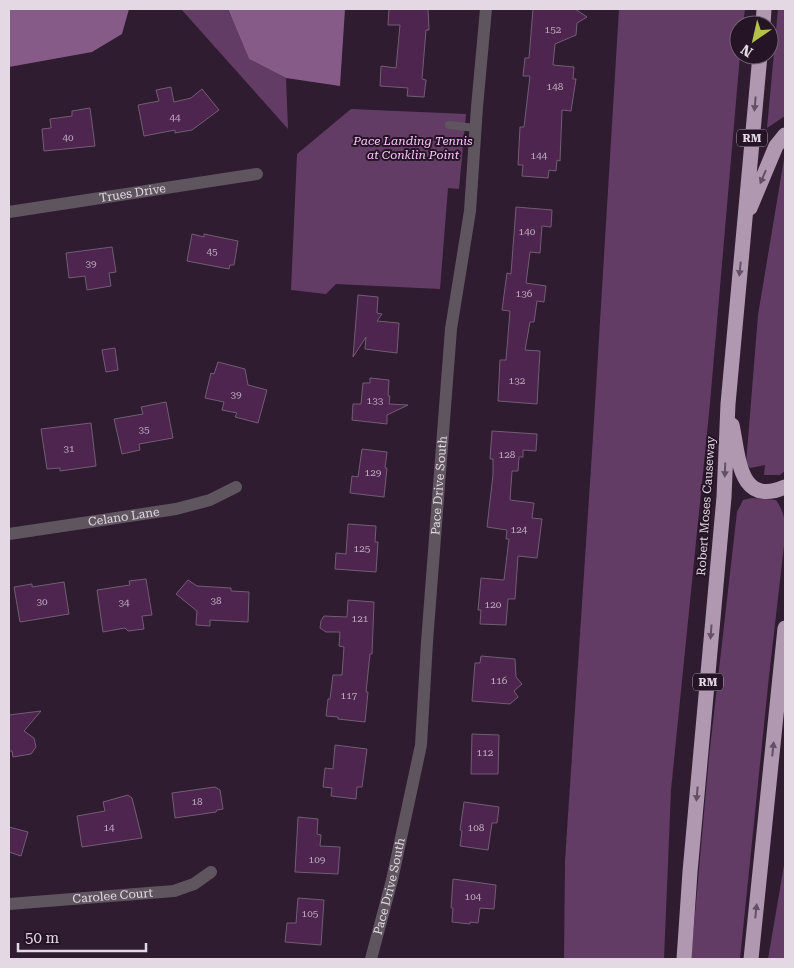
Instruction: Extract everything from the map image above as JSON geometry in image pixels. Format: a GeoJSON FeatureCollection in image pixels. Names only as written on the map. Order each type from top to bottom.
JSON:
{"type":"FeatureCollection","features":[{"type":"Feature","properties":{"kind":"highway","name":"Robert Moses Causeway"},"geometry":{"type":"LineString","coordinates":[[684,959],[724,497],[728,404],[759,65]]}},
{"type":"Feature","properties":{"kind":"highway"},"geometry":{"type":"LineString","coordinates":[[745,221],[776,146],[785,135]]}},
{"type":"Feature","properties":{"kind":"highway"},"geometry":{"type":"LineString","coordinates":[[728,404],[742,474],[746,482],[758,490],[774,491],[785,487]]}},
{"type":"Feature","properties":{"kind":"highway"},"geometry":{"type":"LineString","coordinates":[[751,959],[785,628]]}},
{"type":"Feature","properties":{"kind":"street","name":"Pace Drive South"},"geometry":{"type":"LineString","coordinates":[[371,959],[392,880],[421,745],[451,328],[470,211],[475,128],[486,9]]}},
{"type":"Feature","properties":{"kind":"street","name":"Trues Drive"},"geometry":{"type":"LineString","coordinates":[[9,212],[257,174]]}},
{"type":"Feature","properties":{"kind":"street","name":"Celano Lane"},"geometry":{"type":"LineString","coordinates":[[9,534],[176,509],[210,500],[236,487]]}},
{"type":"Feature","properties":{"kind":"street","name":"Carolee Court"},"geometry":{"type":"LineString","coordinates":[[9,904],[174,891],[194,884],[210,872]]}},
{"type":"Feature","properties":{"kind":"lane"},"geometry":{"type":"LineString","coordinates":[[449,125],[475,128]]}},
{"type":"Feature","properties":{"kind":"green space"},"geometry":{"type":"Polygon","coordinates":[[[181,9],[228,9],[249,59],[286,78],[288,129],[181,9]]]}},
{"type":"Feature","properties":{"kind":"green space"},"geometry":{"type":"Polygon","coordinates":[[[619,9],[745,9],[744,15],[729,15],[729,65],[739,65],[710,403],[671,790],[664,959],[564,959],[565,861],[619,9]]]}},
{"type":"Feature","properties":{"kind":"green space"},"geometry":{"type":"Polygon","coordinates":[[[778,9],[785,9],[785,116],[767,128],[773,65],[779,65],[779,15],[777,15],[778,9]]]}},
{"type":"Feature","properties":{"kind":"green space","name":"Pace Landing Tennis at Conklin Point"},"geometry":{"type":"Polygon","coordinates":[[[351,109],[466,114],[459,189],[448,188],[440,289],[336,284],[326,294],[291,290],[297,154],[351,109]]]}},
{"type":"Feature","properties":{"kind":"green space"},"geometry":{"type":"Polygon","coordinates":[[[785,153],[785,471],[780,475],[764,475],[765,465],[750,468],[746,464],[758,315],[785,153]]]}},
{"type":"Feature","properties":{"kind":"green space"},"geometry":{"type":"Polygon","coordinates":[[[752,498],[776,500],[784,517],[785,537],[740,959],[691,959],[709,757],[737,512],[743,500],[752,498]]]}},
{"type":"Feature","properties":{"kind":"green space"},"geometry":{"type":"Polygon","coordinates":[[[785,859],[785,959],[768,959],[784,865],[785,859]]]}},
{"type":"Feature","properties":{"kind":"shaded area"},"geometry":{"type":"Polygon","coordinates":[[[9,9],[129,9],[122,34],[92,52],[9,67],[9,9]]]}},
{"type":"Feature","properties":{"kind":"shaded area"},"geometry":{"type":"Polygon","coordinates":[[[228,9],[345,9],[340,86],[286,78],[249,59],[228,9]]]}},
{"type":"Feature","properties":{"kind":"building"},"geometry":{"type":"Polygon","coordinates":[[[389,9],[428,9],[429,30],[426,30],[422,79],[426,80],[424,97],[407,96],[408,88],[380,86],[381,66],[396,68],[400,25],[388,25],[389,9]]]}},
{"type":"Feature","properties":{"kind":"building"},"geometry":{"type":"Polygon","coordinates":[[[533,9],[575,9],[587,17],[577,23],[576,35],[555,44],[553,65],[574,67],[573,79],[576,79],[571,111],[562,110],[560,161],[557,160],[556,171],[549,170],[548,178],[522,176],[523,165],[518,165],[520,127],[524,127],[530,76],[523,76],[525,58],[529,58],[533,9]]]}},
{"type":"Feature","properties":{"kind":"building"},"geometry":{"type":"Polygon","coordinates":[[[171,87],[174,102],[191,98],[202,89],[219,110],[192,130],[175,133],[175,130],[144,136],[138,105],[159,101],[156,90],[171,87]]]}},
{"type":"Feature","properties":{"kind":"building"},"geometry":{"type":"Polygon","coordinates":[[[90,108],[95,146],[44,151],[42,129],[51,128],[50,119],[72,116],[72,111],[90,108]]]}},
{"type":"Feature","properties":{"kind":"building"},"geometry":{"type":"Polygon","coordinates":[[[516,207],[552,210],[551,227],[542,226],[540,253],[530,252],[526,283],[546,286],[544,302],[537,301],[534,322],[530,322],[525,350],[540,351],[537,404],[498,401],[500,360],[506,360],[510,311],[502,310],[507,273],[511,274],[516,207]]]}},
{"type":"Feature","properties":{"kind":"building"},"geometry":{"type":"Polygon","coordinates":[[[192,234],[204,237],[204,234],[238,241],[234,265],[230,265],[229,269],[187,261],[192,234]]]}},
{"type":"Feature","properties":{"kind":"building"},"geometry":{"type":"Polygon","coordinates":[[[112,247],[116,272],[109,273],[111,286],[87,290],[85,276],[69,278],[66,253],[112,247]]]}},
{"type":"Feature","properties":{"kind":"building"},"geometry":{"type":"Polygon","coordinates":[[[358,295],[378,297],[377,313],[382,314],[377,321],[399,323],[397,353],[365,349],[366,337],[353,357],[358,295]]]}},
{"type":"Feature","properties":{"kind":"building"},"geometry":{"type":"Polygon","coordinates":[[[115,348],[118,370],[106,372],[102,350],[115,348]]]}},
{"type":"Feature","properties":{"kind":"building"},"geometry":{"type":"Polygon","coordinates":[[[218,362],[245,369],[248,385],[267,390],[258,423],[235,417],[237,413],[222,410],[224,402],[205,398],[211,373],[214,374],[218,362]]]}},
{"type":"Feature","properties":{"kind":"building"},"geometry":{"type":"Polygon","coordinates":[[[370,378],[389,380],[389,404],[408,405],[387,415],[387,424],[352,420],[353,404],[361,404],[363,383],[370,383],[370,378]]]}},
{"type":"Feature","properties":{"kind":"building"},"geometry":{"type":"Polygon","coordinates":[[[166,402],[173,438],[139,444],[140,450],[122,454],[114,419],[143,414],[141,407],[166,402]]]}},
{"type":"Feature","properties":{"kind":"building"},"geometry":{"type":"Polygon","coordinates":[[[91,423],[96,466],[60,471],[60,468],[47,469],[41,429],[91,423]]]}},
{"type":"Feature","properties":{"kind":"building"},"geometry":{"type":"Polygon","coordinates":[[[492,431],[537,434],[536,451],[523,450],[523,457],[519,457],[518,471],[512,471],[510,500],[534,503],[532,518],[542,519],[537,558],[518,556],[515,599],[508,599],[506,625],[480,624],[481,610],[478,610],[481,578],[504,580],[509,539],[506,539],[507,530],[487,527],[493,475],[493,459],[490,459],[492,431]]]}},
{"type":"Feature","properties":{"kind":"building"},"geometry":{"type":"Polygon","coordinates":[[[362,449],[387,452],[384,497],[350,493],[352,476],[358,477],[362,449]]]}},
{"type":"Feature","properties":{"kind":"building"},"geometry":{"type":"Polygon","coordinates":[[[348,524],[376,526],[375,542],[378,542],[376,572],[335,569],[336,553],[346,554],[348,524]]]}},
{"type":"Feature","properties":{"kind":"building"},"geometry":{"type":"Polygon","coordinates":[[[146,579],[152,615],[142,616],[144,629],[128,631],[125,628],[103,632],[97,590],[130,585],[129,581],[146,579]]]}},
{"type":"Feature","properties":{"kind":"building"},"geometry":{"type":"Polygon","coordinates":[[[188,580],[197,586],[231,588],[231,591],[249,592],[248,622],[210,620],[210,626],[196,625],[197,611],[176,594],[188,580]]]}},
{"type":"Feature","properties":{"kind":"building"},"geometry":{"type":"Polygon","coordinates":[[[64,582],[69,614],[20,622],[14,587],[32,584],[32,587],[64,582]]]}},
{"type":"Feature","properties":{"kind":"building"},"geometry":{"type":"Polygon","coordinates":[[[348,600],[374,602],[372,654],[370,654],[366,692],[368,692],[365,722],[326,716],[333,675],[342,675],[344,647],[339,646],[340,632],[326,632],[320,628],[321,621],[324,616],[347,617],[348,600]]]}},
{"type":"Feature","properties":{"kind":"building"},"geometry":{"type":"Polygon","coordinates":[[[481,656],[515,659],[516,677],[522,684],[514,691],[518,697],[510,704],[472,701],[475,663],[480,663],[481,656]]]}},
{"type":"Feature","properties":{"kind":"building"},"geometry":{"type":"Polygon","coordinates":[[[41,711],[24,731],[34,738],[36,747],[31,754],[13,757],[12,751],[9,751],[9,715],[41,711]]]}},
{"type":"Feature","properties":{"kind":"building"},"geometry":{"type":"Polygon","coordinates":[[[472,734],[499,735],[498,774],[471,774],[472,734]]]}},
{"type":"Feature","properties":{"kind":"building"},"geometry":{"type":"Polygon","coordinates":[[[335,745],[367,749],[362,787],[357,787],[356,799],[331,796],[332,788],[323,787],[325,768],[333,769],[335,745]]]}},
{"type":"Feature","properties":{"kind":"building"},"geometry":{"type":"Polygon","coordinates":[[[215,787],[220,790],[223,809],[216,812],[175,818],[172,793],[215,787]]]}},
{"type":"Feature","properties":{"kind":"building"},"geometry":{"type":"Polygon","coordinates":[[[128,795],[132,798],[142,838],[82,847],[77,816],[105,811],[103,802],[128,795]]]}},
{"type":"Feature","properties":{"kind":"building"},"geometry":{"type":"Polygon","coordinates":[[[464,802],[499,807],[497,823],[492,823],[488,850],[460,846],[464,802]]]}},
{"type":"Feature","properties":{"kind":"building"},"geometry":{"type":"Polygon","coordinates":[[[298,817],[318,819],[317,834],[321,835],[320,846],[340,847],[338,874],[295,872],[298,817]]]}},
{"type":"Feature","properties":{"kind":"building"},"geometry":{"type":"Polygon","coordinates":[[[9,827],[28,832],[21,856],[9,852],[9,827]]]}},
{"type":"Feature","properties":{"kind":"building"},"geometry":{"type":"Polygon","coordinates":[[[453,879],[496,885],[494,909],[480,908],[478,923],[452,922],[453,879]]]}},
{"type":"Feature","properties":{"kind":"building"},"geometry":{"type":"Polygon","coordinates":[[[298,898],[324,900],[321,945],[285,942],[287,923],[296,923],[298,898]]]}}]}
